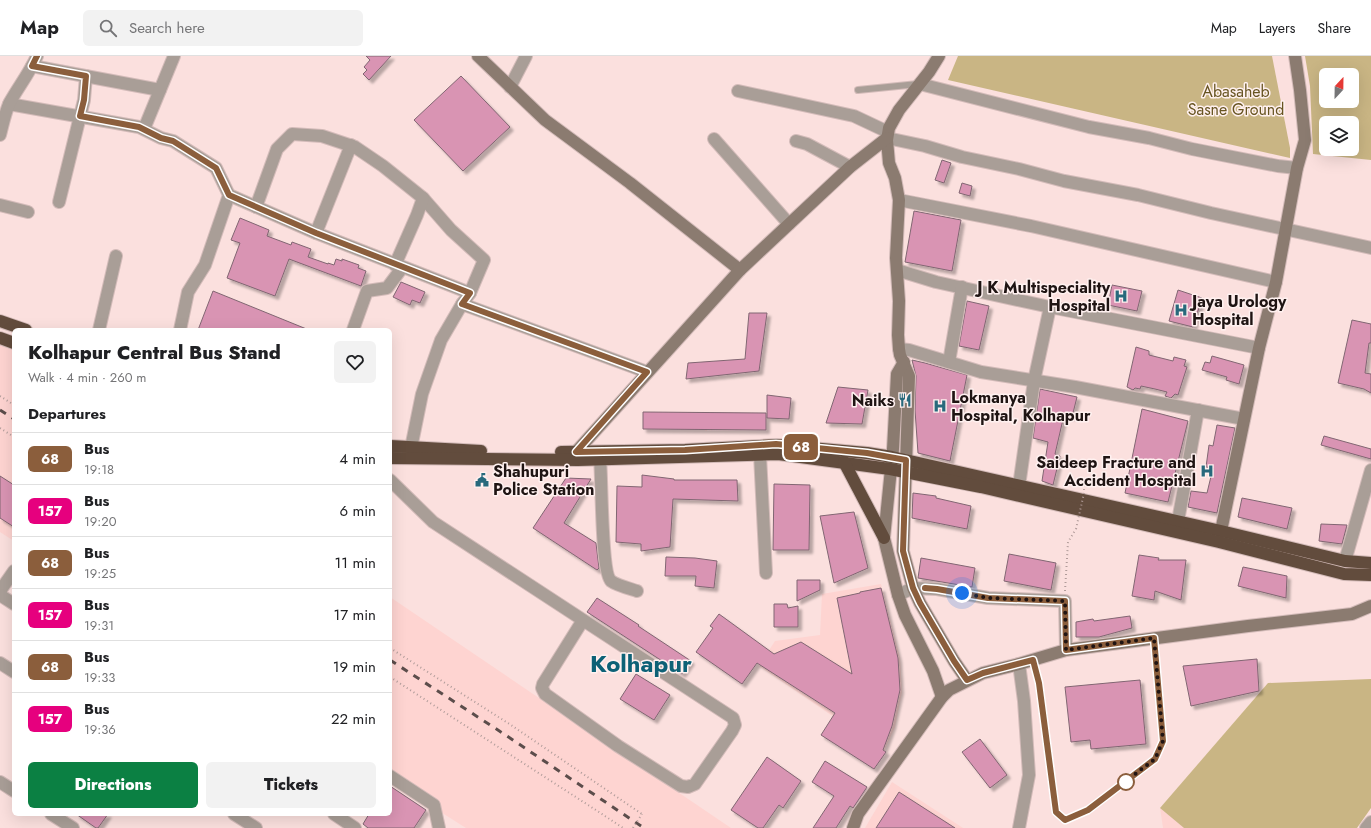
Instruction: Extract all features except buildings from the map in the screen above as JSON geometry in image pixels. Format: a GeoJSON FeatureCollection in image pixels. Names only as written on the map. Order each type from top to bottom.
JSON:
{"type":"FeatureCollection","features":[{"type":"Feature","properties":{"kind":"highway"},"geometry":{"type":"LineString","coordinates":[[0,321],[20,328]]}},
{"type":"Feature","properties":{"kind":"highway"},"geometry":{"type":"LineString","coordinates":[[0,338],[12,342]]}},
{"type":"Feature","properties":{"kind":"highway"},"geometry":{"type":"LineString","coordinates":[[392,446],[479,451],[576,452],[685,450],[776,444],[867,453],[906,460],[1178,521],[1345,561],[1371,563]]}},
{"type":"Feature","properties":{"kind":"highway"},"geometry":{"type":"LineString","coordinates":[[392,458],[600,459],[778,454],[890,469],[981,487],[1198,537],[1344,574],[1371,575]]}},
{"type":"Feature","properties":{"kind":"highway"},"geometry":{"type":"LineString","coordinates":[[844,462],[884,538]]}},
{"type":"Feature","properties":{"kind":"street"},"geometry":{"type":"LineString","coordinates":[[144,129],[174,56]]}},
{"type":"Feature","properties":{"kind":"street"},"geometry":{"type":"LineString","coordinates":[[478,56],[545,120],[630,183],[740,270]]}},
{"type":"Feature","properties":{"kind":"street"},"geometry":{"type":"LineString","coordinates":[[510,87],[526,56]]}},
{"type":"Feature","properties":{"kind":"street"},"geometry":{"type":"LineString","coordinates":[[940,56],[899,110],[889,128],[887,135],[889,163],[895,178],[898,200],[896,258],[899,301],[899,349],[909,376],[903,551],[913,588],[920,603],[950,655],[967,680]]}},
{"type":"Feature","properties":{"kind":"street"},"geometry":{"type":"LineString","coordinates":[[1221,531],[1259,348],[1276,282],[1297,168],[1304,140],[1300,90],[1295,56]]}},
{"type":"Feature","properties":{"kind":"street"},"geometry":{"type":"LineString","coordinates":[[0,135],[9,104],[34,61],[86,76],[160,90]]}},
{"type":"Feature","properties":{"kind":"street"},"geometry":{"type":"LineString","coordinates":[[60,202],[84,100],[86,76]]}},
{"type":"Feature","properties":{"kind":"street"},"geometry":{"type":"LineString","coordinates":[[920,84],[1089,127],[1149,138],[1192,149],[1271,165],[1297,168]]}},
{"type":"Feature","properties":{"kind":"street"},"geometry":{"type":"LineString","coordinates":[[738,91],[854,116],[887,135],[962,158],[1019,169],[1064,181],[1138,195],[1211,213],[1287,228],[1371,248]]}},
{"type":"Feature","properties":{"kind":"street"},"geometry":{"type":"LineString","coordinates":[[9,104],[144,129],[161,138],[173,141],[216,168],[229,195],[316,233],[470,293]]}},
{"type":"Feature","properties":{"kind":"street"},"geometry":{"type":"LineString","coordinates":[[256,207],[277,149],[292,134],[322,136],[351,145],[383,166],[423,198],[451,230],[484,260],[470,293],[441,340],[422,394],[411,448]]}},
{"type":"Feature","properties":{"kind":"street"},"geometry":{"type":"LineString","coordinates":[[576,452],[740,270],[850,167],[887,135]]}},
{"type":"Feature","properties":{"kind":"street"},"geometry":{"type":"LineString","coordinates":[[714,139],[789,224]]}},
{"type":"Feature","properties":{"kind":"street"},"geometry":{"type":"LineString","coordinates":[[796,141],[807,144],[850,167]]}},
{"type":"Feature","properties":{"kind":"street"},"geometry":{"type":"LineString","coordinates":[[316,233],[351,145]]}},
{"type":"Feature","properties":{"kind":"street"},"geometry":{"type":"LineString","coordinates":[[180,328],[188,292],[205,265],[229,195]]}},
{"type":"Feature","properties":{"kind":"street"},"geometry":{"type":"LineString","coordinates":[[354,328],[367,291],[387,288],[399,266],[423,198]]}},
{"type":"Feature","properties":{"kind":"street"},"geometry":{"type":"LineString","coordinates":[[898,200],[1031,226],[1276,282]]}},
{"type":"Feature","properties":{"kind":"street"},"geometry":{"type":"LineString","coordinates":[[0,205],[28,212]]}},
{"type":"Feature","properties":{"kind":"street"},"geometry":{"type":"LineString","coordinates":[[98,328],[116,256]]}},
{"type":"Feature","properties":{"kind":"street"},"geometry":{"type":"LineString","coordinates":[[897,270],[936,282],[1050,307],[1259,348]]}},
{"type":"Feature","properties":{"kind":"street"},"geometry":{"type":"LineString","coordinates":[[949,362],[962,288]]}},
{"type":"Feature","properties":{"kind":"street"},"geometry":{"type":"LineString","coordinates":[[462,304],[647,372]]}},
{"type":"Feature","properties":{"kind":"street"},"geometry":{"type":"LineString","coordinates":[[1019,486],[1034,381],[1050,307]]}},
{"type":"Feature","properties":{"kind":"street"},"geometry":{"type":"LineString","coordinates":[[899,349],[981,372],[1244,419]]}},
{"type":"Feature","properties":{"kind":"street"},"geometry":{"type":"LineString","coordinates":[[904,362],[897,374],[892,457],[884,538],[898,595],[905,615],[933,671],[942,697]]}},
{"type":"Feature","properties":{"kind":"street"},"geometry":{"type":"LineString","coordinates":[[1178,521],[1198,410]]}},
{"type":"Feature","properties":{"kind":"street"},"geometry":{"type":"LineString","coordinates":[[760,455],[766,572]]}},
{"type":"Feature","properties":{"kind":"street"},"geometry":{"type":"LineString","coordinates":[[600,459],[607,573],[611,581],[637,591]]}},
{"type":"Feature","properties":{"kind":"street"},"geometry":{"type":"LineString","coordinates":[[1345,561],[1371,470]]}},
{"type":"Feature","properties":{"kind":"street"},"geometry":{"type":"LineString","coordinates":[[392,482],[433,522],[583,620],[733,718],[735,725],[732,731],[695,784],[688,787],[681,786],[618,746],[545,694],[542,688],[543,684],[583,620]]}},
{"type":"Feature","properties":{"kind":"street"},"geometry":{"type":"LineString","coordinates":[[0,591],[12,574]]}},
{"type":"Feature","properties":{"kind":"street"},"geometry":{"type":"LineString","coordinates":[[898,595],[913,588],[937,589],[988,598],[1065,601],[1066,650]]}},
{"type":"Feature","properties":{"kind":"street"},"geometry":{"type":"LineString","coordinates":[[0,595],[12,603]]}},
{"type":"Feature","properties":{"kind":"street"},"geometry":{"type":"LineString","coordinates":[[853,828],[858,814],[942,697],[949,690],[983,673],[1066,650],[1352,614],[1371,606]]}},
{"type":"Feature","properties":{"kind":"street"},"geometry":{"type":"LineString","coordinates":[[0,663],[12,671]]}},
{"type":"Feature","properties":{"kind":"street"},"geometry":{"type":"LineString","coordinates":[[1019,664],[1024,701],[1029,775],[1020,828]]}},
{"type":"Feature","properties":{"kind":"street"},"geometry":{"type":"LineString","coordinates":[[392,777],[434,805],[439,828]]}},
{"type":"Feature","properties":{"kind":"street"},"geometry":{"type":"LineString","coordinates":[[0,782],[12,790]]}},
{"type":"Feature","properties":{"kind":"street"},"geometry":{"type":"LineString","coordinates":[[54,816],[73,828]]}},
{"type":"Feature","properties":{"kind":"street"},"geometry":{"type":"LineString","coordinates":[[237,816],[256,828]]}},
{"type":"Feature","properties":{"kind":"street"},"geometry":{"type":"LineString","coordinates":[[337,816],[355,828]]}},
{"type":"Feature","properties":{"kind":"street"},"geometry":{"type":"LineString","coordinates":[[1366,828],[1371,822]]}},
{"type":"Feature","properties":{"kind":"lane"},"geometry":{"type":"LineString","coordinates":[[858,90],[920,84]]}},
{"type":"Feature","properties":{"kind":"lane"},"geometry":{"type":"LineString","coordinates":[[1033,660],[1039,683],[1056,812],[1065,820],[1088,810],[1155,759],[1163,741],[1154,638]]}},
{"type":"Feature","properties":{"kind":"path"},"geometry":{"type":"LineString","coordinates":[[0,396],[12,404]]}},
{"type":"Feature","properties":{"kind":"path"},"geometry":{"type":"LineString","coordinates":[[0,428],[12,436]]}},
{"type":"Feature","properties":{"kind":"path"},"geometry":{"type":"LineString","coordinates":[[1065,601],[1068,542],[1076,529],[1085,482]]}},
{"type":"Feature","properties":{"kind":"path"},"geometry":{"type":"LineString","coordinates":[[392,649],[510,725],[642,814],[633,828]]}},
{"type":"Feature","properties":{"kind":"path"},"geometry":{"type":"LineString","coordinates":[[392,678],[622,828]]}},
{"type":"Feature","properties":{"kind":"shaded area"},"geometry":{"type":"Polygon","coordinates":[[[0,338],[12,342],[12,540],[0,532],[0,338]]]}},
{"type":"Feature","properties":{"kind":"shaded area"},"geometry":{"type":"Polygon","coordinates":[[[881,584],[900,658],[902,692],[895,727],[884,751],[759,666],[775,641],[820,635],[822,594],[881,584]]]}},
{"type":"Feature","properties":{"kind":"shaded area"},"geometry":{"type":"Polygon","coordinates":[[[392,598],[731,828],[466,828],[392,781],[392,598]]]}},
{"type":"Feature","properties":{"kind":"shaded area"},"geometry":{"type":"Polygon","coordinates":[[[892,782],[963,828],[865,828],[892,782]]]}},
{"type":"Feature","properties":{"kind":"shaded area"},"geometry":{"type":"Polygon","coordinates":[[[1160,808],[1184,828],[1163,828],[1160,808]]]}},
{"type":"Feature","properties":{"kind":"green space","name":"Abasaheb Sasne Ground"},"geometry":{"type":"Polygon","coordinates":[[[958,56],[1272,56],[1290,148],[1290,158],[948,80],[958,56]]]}},
{"type":"Feature","properties":{"kind":"green space"},"geometry":{"type":"Polygon","coordinates":[[[1305,56],[1371,56],[1371,160],[1332,156],[1359,156],[1359,116],[1319,116],[1319,155],[1313,154],[1310,86],[1305,56]]]}},
{"type":"Feature","properties":{"kind":"green space"},"geometry":{"type":"Polygon","coordinates":[[[1371,679],[1371,808],[1357,828],[1184,828],[1160,808],[1268,683],[1371,679]]]}},
{"type":"Feature","properties":{"kind":"railway"},"geometry":{"type":"LineString","coordinates":[[0,410],[12,418]]}},
{"type":"Feature","properties":{"kind":"railway"},"geometry":{"type":"LineString","coordinates":[[392,661],[644,828]]}},
{"type":"Feature","properties":{"kind":"bus line","name":"68"},"geometry":{"type":"LineString","coordinates":[[37,56],[32,66],[86,76],[84,100],[80,116],[139,127],[161,138],[173,141],[216,168],[229,195],[282,219],[402,268],[470,293],[462,304],[647,372],[576,452],[685,450],[776,444],[867,453],[906,460],[903,551],[913,588],[920,603],[954,661],[967,680],[983,673],[1033,660],[1039,683],[1056,812],[1065,820],[1088,810],[1155,759],[1163,741],[1154,638],[1066,650],[1065,601],[988,598],[925,588]]}},
{"type":"Feature","properties":{"kind":"place","name":"J K Multispeciality Hospital"},"geometry":{"type":"Point","coordinates":[1121,296]}},
{"type":"Feature","properties":{"kind":"place","name":"Jaya Urology Hospital"},"geometry":{"type":"Point","coordinates":[1181,310]}},
{"type":"Feature","properties":{"kind":"place","name":"Naiks"},"geometry":{"type":"Point","coordinates":[905,400]}},
{"type":"Feature","properties":{"kind":"place","name":"Lokmanya Hospital, Kolhapur"},"geometry":{"type":"Point","coordinates":[940,406]}},
{"type":"Feature","properties":{"kind":"place","name":"Saideep Fracture and Accident Hospital"},"geometry":{"type":"Point","coordinates":[1207,471]}},
{"type":"Feature","properties":{"kind":"place","name":"Shahupuri Police Station"},"geometry":{"type":"Point","coordinates":[482,480]}},
{"type":"Feature","properties":{"kind":"district","name":"Kolhapur"},"geometry":{"type":"Point","coordinates":[641,664]}},
{"type":"Feature","properties":{"kind":"route"},"geometry":{"type":"LineString","coordinates":[[962,593],[988,598],[1065,601],[1066,650],[1154,638],[1163,741],[1155,759],[1122,784],[1126,782]]}}]}
